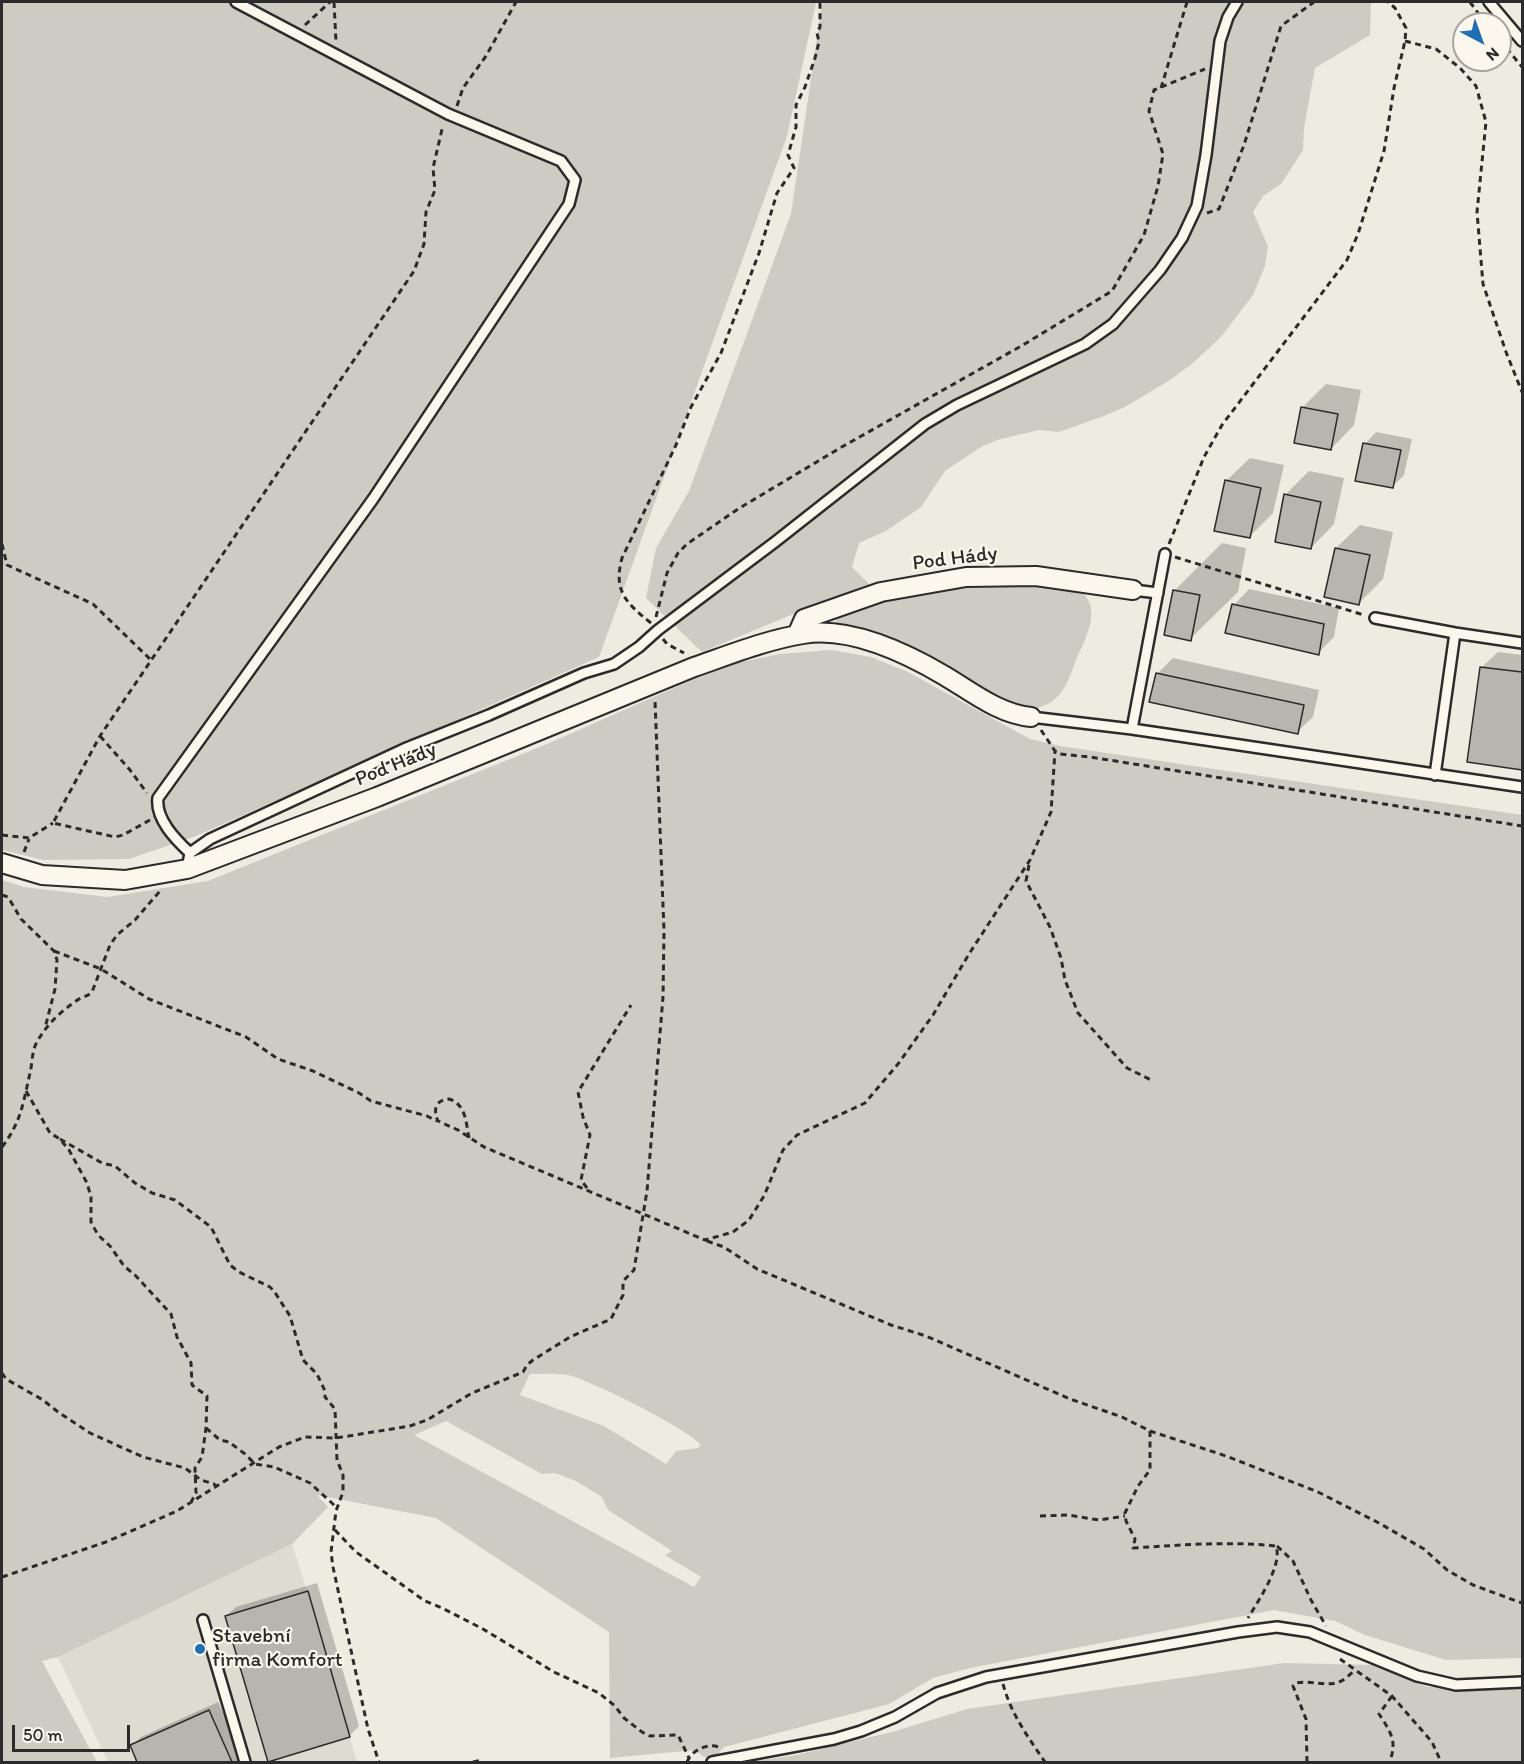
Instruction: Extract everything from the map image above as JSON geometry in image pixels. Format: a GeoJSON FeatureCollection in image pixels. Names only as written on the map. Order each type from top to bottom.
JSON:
{"type":"FeatureCollection","features":[{"type":"Feature","properties":{"kind":"street","name":"Pod Hády"},"geometry":{"type":"LineString","coordinates":[[797,635],[804,619],[838,606],[881,592],[966,578],[1036,576],[1133,590]]}},
{"type":"Feature","properties":{"kind":"street","name":"Pod Hády"},"geometry":{"type":"LineString","coordinates":[[2,863],[42,875],[125,880],[165,874],[188,861],[378,797],[694,667],[797,635],[830,634],[876,643],[923,663],[1004,710],[1031,717]]}},
{"type":"Feature","properties":{"kind":"lane"},"geometry":{"type":"LineString","coordinates":[[236,2],[448,114],[561,161],[575,180],[569,204],[373,499],[158,798],[158,813],[180,844],[188,861],[210,839],[404,749],[584,673],[614,663],[639,647],[925,424],[957,405],[1085,344],[1113,324],[1160,270],[1182,238],[1197,206],[1206,155],[1220,41],[1228,17],[1237,2]]}},
{"type":"Feature","properties":{"kind":"lane"},"geometry":{"type":"LineString","coordinates":[[1490,2],[1522,41]]}},
{"type":"Feature","properties":{"kind":"lane"},"geometry":{"type":"LineString","coordinates":[[1132,729],[1165,554]]}},
{"type":"Feature","properties":{"kind":"lane"},"geometry":{"type":"LineString","coordinates":[[1133,590],[1158,593]]}},
{"type":"Feature","properties":{"kind":"lane"},"geometry":{"type":"LineString","coordinates":[[1375,618],[1455,633],[1522,642]]}},
{"type":"Feature","properties":{"kind":"lane"},"geometry":{"type":"LineString","coordinates":[[1435,775],[1455,633]]}},
{"type":"Feature","properties":{"kind":"lane"},"geometry":{"type":"LineString","coordinates":[[1031,717],[1132,729],[1522,787]]}},
{"type":"Feature","properties":{"kind":"lane"},"geometry":{"type":"LineString","coordinates":[[203,1620],[245,1762]]}},
{"type":"Feature","properties":{"kind":"lane"},"geometry":{"type":"LineString","coordinates":[[712,1762],[834,1739],[861,1731],[895,1717],[937,1693],[966,1682],[1238,1632],[1277,1627],[1310,1632],[1417,1676],[1456,1684],[1522,1683]]}},
{"type":"Feature","properties":{"kind":"path"},"geometry":{"type":"LineString","coordinates":[[292,32],[302,29],[311,18],[332,2]]}},
{"type":"Feature","properties":{"kind":"path"},"geometry":{"type":"LineString","coordinates":[[332,2],[339,58]]}},
{"type":"Feature","properties":{"kind":"path"},"geometry":{"type":"LineString","coordinates":[[2,836],[29,838],[53,823],[100,736],[414,271],[424,244],[426,212],[435,190],[434,168],[445,118],[458,105],[463,88],[486,56],[516,2]]}},
{"type":"Feature","properties":{"kind":"path"},"geometry":{"type":"LineString","coordinates":[[820,2],[820,27],[817,33],[819,42],[805,87],[796,105],[796,127],[788,155],[794,168],[777,193],[759,253],[721,353],[695,399],[676,446],[622,558],[619,571],[621,592],[630,606],[654,626],[667,573],[678,553],[687,544],[738,509],[829,454],[1023,345],[1112,291],[1143,235],[1158,186],[1163,154],[1149,111],[1154,90],[1218,63]]}},
{"type":"Feature","properties":{"kind":"path"},"geometry":{"type":"LineString","coordinates":[[1161,88],[1187,2]]}},
{"type":"Feature","properties":{"kind":"path"},"geometry":{"type":"LineString","coordinates":[[1197,206],[1206,213],[1219,209],[1244,145],[1281,26],[1314,2]]}},
{"type":"Feature","properties":{"kind":"path"},"geometry":{"type":"LineString","coordinates":[[1375,618],[1165,554],[1204,457],[1222,425],[1347,260],[1358,234],[1384,151],[1394,88],[1405,41],[1406,28],[1395,8],[1388,2]]}},
{"type":"Feature","properties":{"kind":"path"},"geometry":{"type":"LineString","coordinates":[[1405,41],[1436,50],[1460,68],[1476,86],[1486,122],[1477,212],[1483,284],[1522,392]]}},
{"type":"Feature","properties":{"kind":"path"},"geometry":{"type":"LineString","coordinates":[[1512,55],[1522,67]]}},
{"type":"Feature","properties":{"kind":"path"},"geometry":{"type":"LineString","coordinates":[[2,544],[7,565],[93,604],[151,660]]}},
{"type":"Feature","properties":{"kind":"path"},"geometry":{"type":"LineString","coordinates":[[658,630],[667,644],[682,651],[694,667]]}},
{"type":"Feature","properties":{"kind":"path"},"geometry":{"type":"LineString","coordinates":[[2,1577],[115,1538],[189,1505],[279,1447],[305,1437],[336,1438],[383,1432],[427,1420],[472,1393],[523,1372],[533,1360],[570,1337],[611,1319],[622,1295],[623,1281],[634,1270],[647,1191],[663,986],[663,920],[655,699],[647,686]]}},
{"type":"Feature","properties":{"kind":"path"},"geometry":{"type":"LineString","coordinates":[[1031,717],[1055,751],[1060,754],[1522,826]]}},
{"type":"Feature","properties":{"kind":"path"},"geometry":{"type":"LineString","coordinates":[[100,736],[130,770],[142,789],[158,798]]}},
{"type":"Feature","properties":{"kind":"path"},"geometry":{"type":"LineString","coordinates":[[705,1240],[733,1232],[749,1220],[764,1196],[783,1150],[797,1135],[865,1103],[898,1064],[933,1015],[969,954],[1030,860],[1051,812],[1055,751]]}},
{"type":"Feature","properties":{"kind":"path"},"geometry":{"type":"LineString","coordinates":[[53,823],[115,837],[145,824],[158,813]]}},
{"type":"Feature","properties":{"kind":"path"},"geometry":{"type":"LineString","coordinates":[[1030,860],[1026,881],[1050,927],[1077,1013],[1127,1068],[1153,1081]]}},
{"type":"Feature","properties":{"kind":"path"},"geometry":{"type":"LineString","coordinates":[[2,1147],[16,1126],[26,1091],[34,1048],[44,1031],[78,998],[88,996],[92,992],[110,945],[117,934],[135,920],[162,890],[165,874]]}},
{"type":"Feature","properties":{"kind":"path"},"geometry":{"type":"LineString","coordinates":[[2,895],[8,897],[21,919],[54,951],[101,969],[149,999],[246,1037],[278,1059],[313,1071],[371,1101],[427,1116],[484,1147],[724,1247],[757,1269],[891,1325],[926,1336],[1070,1399],[1122,1417],[1150,1431],[1226,1456],[1318,1492],[1424,1549],[1447,1570],[1473,1585],[1522,1603]]}},
{"type":"Feature","properties":{"kind":"path"},"geometry":{"type":"LineString","coordinates":[[44,1031],[55,989],[57,960],[54,951]]}},
{"type":"Feature","properties":{"kind":"path"},"geometry":{"type":"LineString","coordinates":[[588,1190],[581,1180],[590,1135],[583,1117],[578,1092],[631,1005]]}},
{"type":"Feature","properties":{"kind":"path"},"geometry":{"type":"LineString","coordinates":[[26,1091],[50,1133],[102,1163],[115,1166],[135,1183],[152,1193],[175,1200],[211,1227],[230,1265],[238,1272],[270,1287],[290,1316],[303,1360],[317,1374],[325,1391],[325,1397],[334,1406],[337,1460],[343,1475],[343,1492],[336,1511],[331,1552],[333,1568],[368,1729],[379,1762]]}},
{"type":"Feature","properties":{"kind":"path"},"geometry":{"type":"LineString","coordinates":[[438,1121],[434,1112],[435,1107],[444,1100],[455,1101],[462,1109],[470,1138]]}},
{"type":"Feature","properties":{"kind":"path"},"geometry":{"type":"LineString","coordinates":[[60,1139],[69,1150],[87,1183],[91,1197],[91,1222],[98,1235],[110,1246],[124,1266],[171,1314],[177,1337],[191,1363],[192,1385],[207,1396],[202,1457],[195,1468],[196,1493],[189,1505]]}},
{"type":"Feature","properties":{"kind":"path"},"geometry":{"type":"LineString","coordinates":[[2,1373],[6,1379],[43,1400],[90,1433],[143,1457],[185,1468],[194,1476],[217,1487]]}},
{"type":"Feature","properties":{"kind":"path"},"geometry":{"type":"LineString","coordinates":[[206,1428],[220,1440],[229,1442],[255,1464],[274,1467],[310,1483],[333,1504],[336,1511]]}},
{"type":"Feature","properties":{"kind":"path"},"geometry":{"type":"LineString","coordinates":[[1150,1431],[1150,1470],[1138,1486],[1125,1516],[1135,1539],[1133,1548],[1237,1542],[1276,1546],[1293,1561],[1311,1600],[1337,1643]]}},
{"type":"Feature","properties":{"kind":"path"},"geometry":{"type":"LineString","coordinates":[[1040,1516],[1068,1515],[1099,1520],[1125,1516]]}},
{"type":"Feature","properties":{"kind":"path"},"geometry":{"type":"LineString","coordinates":[[335,1530],[356,1551],[425,1602],[483,1629],[554,1672],[599,1693],[615,1706],[624,1719],[642,1732],[650,1736],[678,1735],[689,1758]]}},
{"type":"Feature","properties":{"kind":"path"},"geometry":{"type":"LineString","coordinates":[[1238,1632],[1267,1585],[1279,1553],[1276,1546]]}},
{"type":"Feature","properties":{"kind":"path"},"geometry":{"type":"LineString","coordinates":[[1339,1658],[1392,1696],[1432,1742],[1441,1762]]}},
{"type":"Feature","properties":{"kind":"path"},"geometry":{"type":"LineString","coordinates":[[1307,1762],[1306,1719],[1293,1686],[1305,1681],[1322,1684],[1340,1682],[1355,1670]]}},
{"type":"Feature","properties":{"kind":"path"},"geometry":{"type":"LineString","coordinates":[[1001,1674],[1008,1701],[1017,1722],[1045,1762]]}},
{"type":"Feature","properties":{"kind":"path"},"geometry":{"type":"LineString","coordinates":[[1392,1696],[1379,1714],[1394,1745],[1392,1762]]}},
{"type":"Feature","properties":{"kind":"path"},"geometry":{"type":"LineString","coordinates":[[473,1762],[482,1760]]}},
{"type":"Feature","properties":{"kind":"shaded area"},"geometry":{"type":"Polygon","coordinates":[[[2,2],[816,3],[787,136],[599,657],[196,836],[129,859],[43,860],[2,850],[2,2]]]}},
{"type":"Feature","properties":{"kind":"shaded area"},"geometry":{"type":"Polygon","coordinates":[[[828,2],[1371,2],[1370,35],[1315,68],[1304,128],[1303,150],[1281,184],[1263,196],[1253,212],[1268,246],[1265,266],[1253,295],[1221,337],[1193,363],[1125,407],[1104,416],[1059,432],[1039,430],[997,440],[981,447],[945,471],[921,507],[886,531],[859,543],[852,567],[870,585],[702,652],[646,598],[656,548],[689,491],[791,214],[822,4],[828,2]]]}},
{"type":"Feature","properties":{"kind":"shaded area"},"geometry":{"type":"Polygon","coordinates":[[[1045,583],[1066,586],[1084,594],[1089,602],[1091,621],[1070,676],[1059,695],[1045,705],[1029,708],[1006,703],[953,670],[911,649],[839,626],[836,622],[837,617],[854,609],[892,597],[992,584],[1045,583]]]}},
{"type":"Feature","properties":{"kind":"shaded area"},"geometry":{"type":"Polygon","coordinates":[[[831,650],[871,657],[908,672],[1030,739],[1060,746],[1522,815],[1522,1658],[1446,1660],[1365,1635],[1335,1621],[1274,1610],[970,1668],[933,1678],[889,1704],[724,1747],[716,1756],[704,1757],[695,1750],[610,1758],[609,1632],[436,1518],[317,1495],[328,1507],[292,1544],[58,1657],[42,1661],[97,1762],[2,1762],[2,880],[24,887],[107,897],[208,881],[547,744],[726,665],[780,654],[831,650]],[[530,1374],[520,1395],[604,1426],[666,1464],[676,1451],[698,1448],[701,1445],[678,1428],[638,1405],[596,1385],[568,1375],[530,1374]],[[446,1421],[414,1435],[694,1587],[701,1577],[665,1555],[672,1551],[608,1510],[602,1497],[576,1481],[555,1473],[542,1474],[446,1421]]]}},
{"type":"Feature","properties":{"kind":"shaded area","name":"Stavební firma Komfort"},"geometry":{"type":"Polygon","coordinates":[[[292,1544],[357,1762],[108,1762],[58,1657],[292,1544]]]}},
{"type":"Feature","properties":{"kind":"shaded area"},"geometry":{"type":"Polygon","coordinates":[[[1284,1663],[1373,1665],[1427,1687],[1522,1689],[1522,1762],[750,1762],[796,1755],[892,1732],[967,1709],[1284,1663]]]}},
{"type":"Feature","properties":{"kind":"building"},"geometry":{"type":"Polygon","coordinates":[[[1301,407],[1338,414],[1331,450],[1294,443],[1301,407]]]}},
{"type":"Feature","properties":{"kind":"building"},"geometry":{"type":"Polygon","coordinates":[[[1363,443],[1401,450],[1393,488],[1355,481],[1363,443]]]}},
{"type":"Feature","properties":{"kind":"building"},"geometry":{"type":"Polygon","coordinates":[[[1225,480],[1261,488],[1250,538],[1214,531],[1225,480]]]}},
{"type":"Feature","properties":{"kind":"building"},"geometry":{"type":"Polygon","coordinates":[[[1284,494],[1321,502],[1311,549],[1275,542],[1284,494]]]}},
{"type":"Feature","properties":{"kind":"building"},"geometry":{"type":"Polygon","coordinates":[[[1335,548],[1370,555],[1359,605],[1324,597],[1335,548]]]}},
{"type":"Feature","properties":{"kind":"building"},"geometry":{"type":"Polygon","coordinates":[[[1173,590],[1200,595],[1191,641],[1164,635],[1173,590]]]}},
{"type":"Feature","properties":{"kind":"building"},"geometry":{"type":"Polygon","coordinates":[[[1232,604],[1324,624],[1319,655],[1225,633],[1232,604]]]}},
{"type":"Feature","properties":{"kind":"building"},"geometry":{"type":"Polygon","coordinates":[[[1480,667],[1522,672],[1522,770],[1467,762],[1480,667]]]}},
{"type":"Feature","properties":{"kind":"building"},"geometry":{"type":"Polygon","coordinates":[[[1156,673],[1304,705],[1298,734],[1149,702],[1156,673]]]}},
{"type":"Feature","properties":{"kind":"building"},"geometry":{"type":"Polygon","coordinates":[[[308,1591],[350,1737],[268,1762],[225,1616],[308,1591]]]}},
{"type":"Feature","properties":{"kind":"building"},"geometry":{"type":"Polygon","coordinates":[[[209,1710],[232,1762],[137,1762],[130,1745],[209,1710]]]}},
{"type":"Feature","properties":{"kind":"place","name":"Stavební firma Komfort"},"geometry":{"type":"Point","coordinates":[200,1649]}}]}
